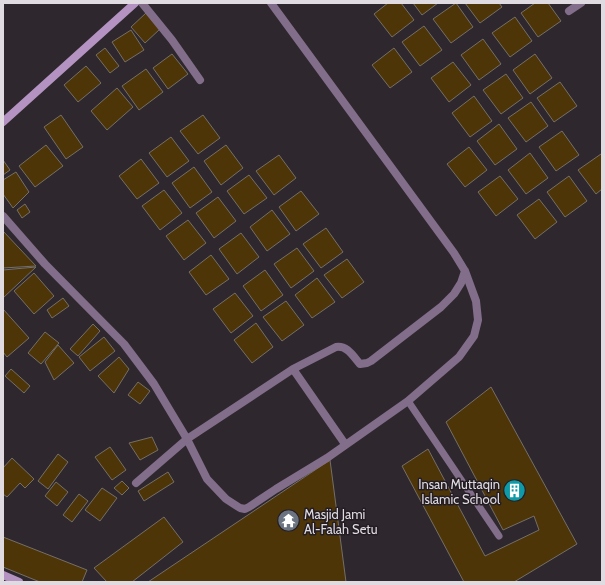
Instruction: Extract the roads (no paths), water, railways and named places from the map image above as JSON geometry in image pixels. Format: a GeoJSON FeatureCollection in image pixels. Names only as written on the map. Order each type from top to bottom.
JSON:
{"type":"FeatureCollection","features":[{"type":"Feature","properties":{"kind":"main road"},"geometry":{"type":"LineString","coordinates":[[3,122],[131,4]]}},
{"type":"Feature","properties":{"kind":"main road"},"geometry":{"type":"LineString","coordinates":[[3,575],[19,582]]}},
{"type":"Feature","properties":{"kind":"street"},"geometry":{"type":"LineString","coordinates":[[142,3],[172,40],[200,80]]}},
{"type":"Feature","properties":{"kind":"street"},"geometry":{"type":"LineString","coordinates":[[3,216],[45,264],[124,344],[154,384],[187,439],[207,479],[226,499],[240,508],[245,509],[327,458],[408,401],[459,357],[474,336],[478,320],[476,300],[465,272],[449,246],[271,3]]}},
{"type":"Feature","properties":{"kind":"street"},"geometry":{"type":"LineString","coordinates":[[569,11],[581,3]]}},
{"type":"Feature","properties":{"kind":"street"},"geometry":{"type":"LineString","coordinates":[[136,483],[187,439],[293,369],[336,347],[341,346],[346,348],[360,364],[371,361],[441,307],[454,294],[462,283],[465,272]]}},
{"type":"Feature","properties":{"kind":"street"},"geometry":{"type":"LineString","coordinates":[[293,369],[345,444]]}},
{"type":"Feature","properties":{"kind":"lane"},"geometry":{"type":"LineString","coordinates":[[408,401],[499,536]]}},
{"type":"Feature","properties":{"kind":"place","name":"Insan Muttaqin Islamic School"},"geometry":{"type":"Point","coordinates":[515,491]}},
{"type":"Feature","properties":{"kind":"place","name":"Masjid Jami Al-Falah Setu"},"geometry":{"type":"Point","coordinates":[288,521]}}]}
